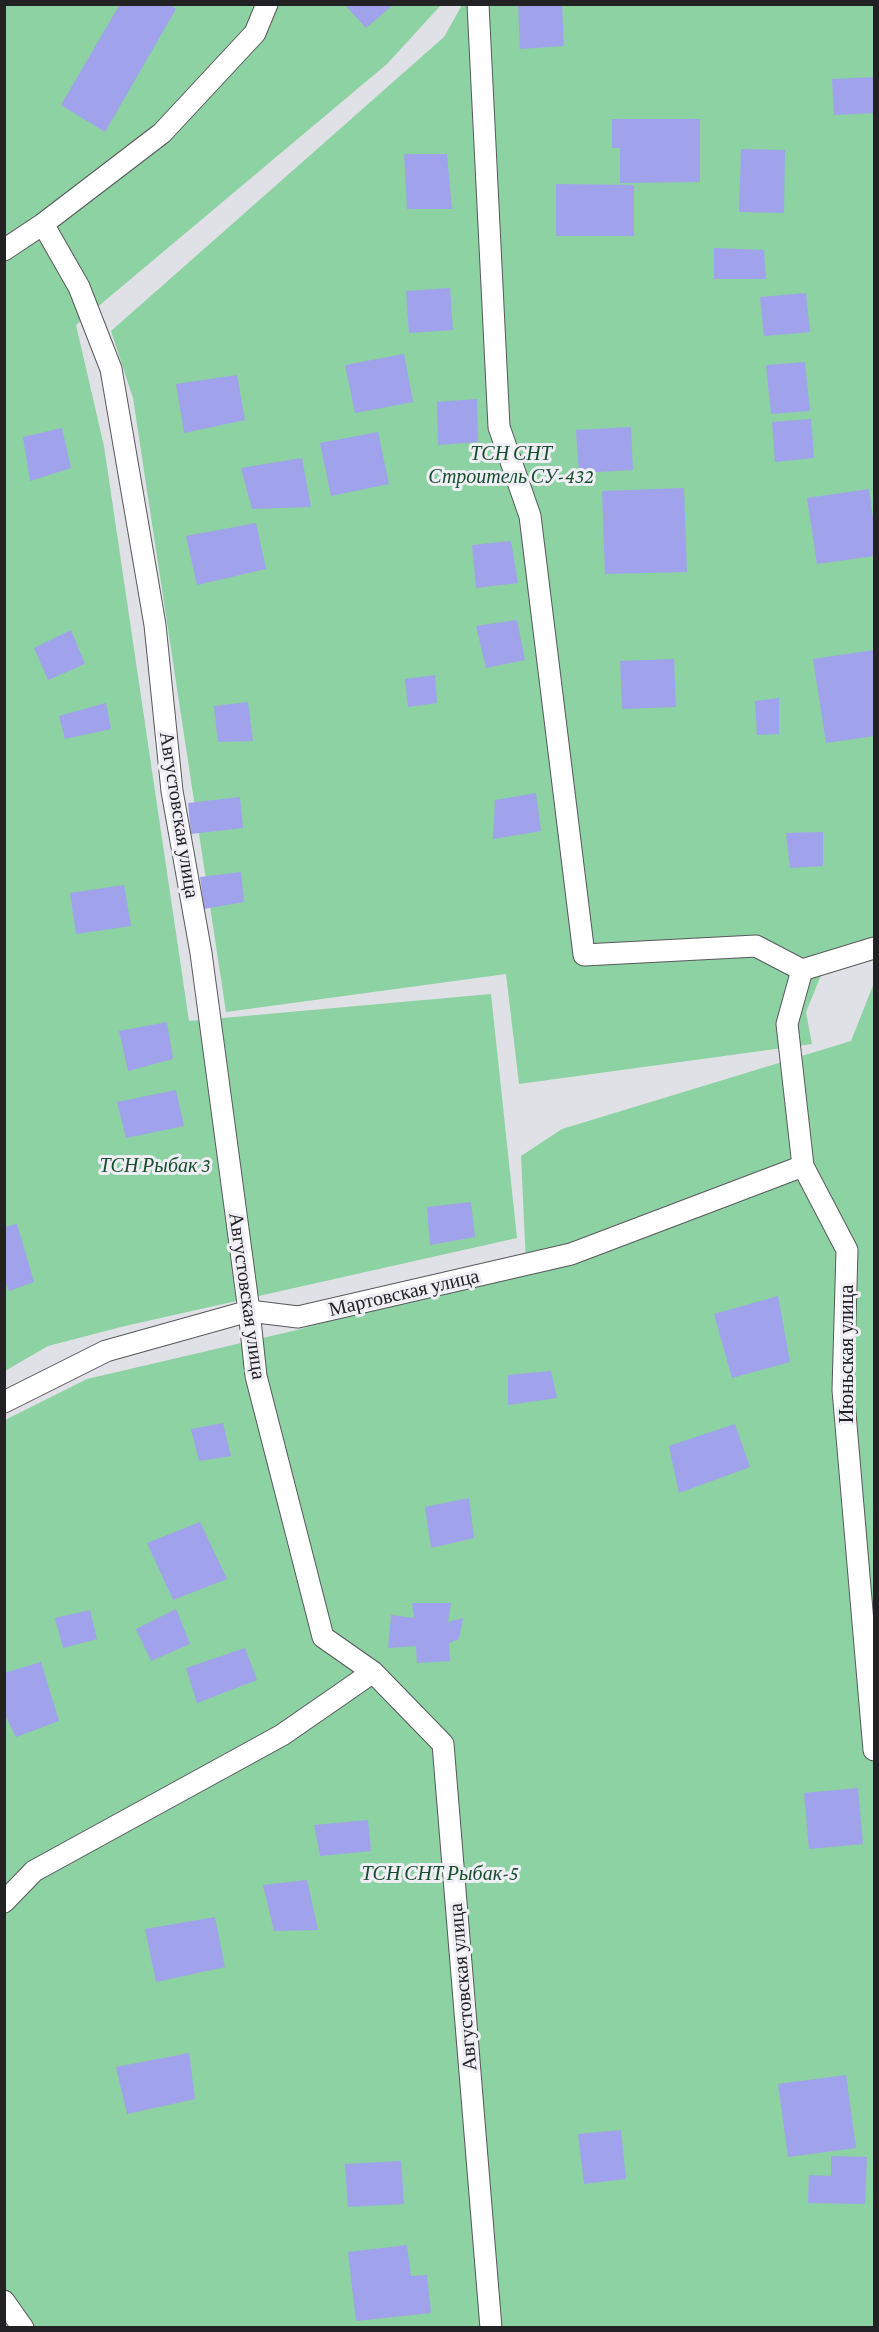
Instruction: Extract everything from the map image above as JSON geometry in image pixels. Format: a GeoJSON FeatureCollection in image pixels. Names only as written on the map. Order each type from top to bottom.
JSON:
{"type":"FeatureCollection","features":[{"type":"Feature","properties":{"kind":"lane"},"geometry":{"type":"LineString","coordinates":[[4,250],[43,224],[162,133],[255,33],[267,4]]}},
{"type":"Feature","properties":{"kind":"lane"},"geometry":{"type":"LineString","coordinates":[[478,4],[499,427],[530,516],[584,955],[756,946],[802,970],[874,948]]}},
{"type":"Feature","properties":{"kind":"lane","name":"Августовская улица"},"geometry":{"type":"LineString","coordinates":[[43,224],[79,287],[111,369],[155,625],[172,791],[201,953],[256,1376],[322,1637],[373,1672],[443,1744],[490,2328]]}},
{"type":"Feature","properties":{"kind":"lane","name":"Июньская улица"},"geometry":{"type":"LineString","coordinates":[[802,970],[787,1024],[803,1166],[847,1250],[843,1390],[874,1750]]}},
{"type":"Feature","properties":{"kind":"lane","name":"Мартовская улица"},"geometry":{"type":"LineString","coordinates":[[4,1402],[106,1351],[249,1311],[298,1317],[571,1254],[803,1166]]}},
{"type":"Feature","properties":{"kind":"lane"},"geometry":{"type":"LineString","coordinates":[[4,1902],[34,1871],[282,1735],[373,1672]]}},
{"type":"Feature","properties":{"kind":"lane"},"geometry":{"type":"LineString","coordinates":[[4,2301],[23,2328]]}},
{"type":"Feature","properties":{"kind":"green space","name":"ТСН Рыбак 3"},"geometry":{"type":"Polygon","coordinates":[[[5,5],[441,5],[387,64],[76,325],[104,446],[189,1021],[491,994],[517,1238],[125,1326],[48,1346],[5,1371],[5,5]]]}},
{"type":"Feature","properties":{"kind":"green space","name":"ТСН СНТ Строитель СУ-432"},"geometry":{"type":"Polygon","coordinates":[[[462,5],[874,5],[874,955],[826,963],[806,1012],[812,1044],[519,1084],[506,974],[226,1012],[133,398],[111,331],[444,37],[462,5]]]}},
{"type":"Feature","properties":{"kind":"green space","name":"ТСН СНТ Рыбак-5"},"geometry":{"type":"Polygon","coordinates":[[[874,983],[874,2327],[5,2328],[5,1420],[87,1379],[297,1330],[526,1264],[521,1156],[562,1129],[851,1041],[874,983]]]}},
{"type":"Feature","properties":{"kind":"building"},"geometry":{"type":"Polygon","coordinates":[[[120,4],[169,4],[176,9],[105,132],[61,105],[120,4]]]}},
{"type":"Feature","properties":{"kind":"building"},"geometry":{"type":"Polygon","coordinates":[[[518,4],[562,4],[564,46],[520,49],[518,4]]]}},
{"type":"Feature","properties":{"kind":"building"},"geometry":{"type":"Polygon","coordinates":[[[345,5],[393,5],[366,28],[345,5]]]}},
{"type":"Feature","properties":{"kind":"building"},"geometry":{"type":"Polygon","coordinates":[[[874,77],[874,113],[834,115],[832,79],[874,77]]]}},
{"type":"Feature","properties":{"kind":"building"},"geometry":{"type":"Polygon","coordinates":[[[612,119],[700,119],[700,182],[620,183],[620,148],[612,148],[612,119]]]}},
{"type":"Feature","properties":{"kind":"building"},"geometry":{"type":"Polygon","coordinates":[[[741,149],[785,150],[784,213],[739,212],[741,149]]]}},
{"type":"Feature","properties":{"kind":"building"},"geometry":{"type":"Polygon","coordinates":[[[404,154],[447,154],[452,209],[407,209],[404,154]]]}},
{"type":"Feature","properties":{"kind":"building"},"geometry":{"type":"Polygon","coordinates":[[[556,184],[634,185],[634,236],[556,236],[556,184]]]}},
{"type":"Feature","properties":{"kind":"building"},"geometry":{"type":"Polygon","coordinates":[[[714,248],[764,250],[766,279],[714,279],[714,248]]]}},
{"type":"Feature","properties":{"kind":"building"},"geometry":{"type":"Polygon","coordinates":[[[450,288],[453,330],[409,333],[406,291],[450,288]]]}},
{"type":"Feature","properties":{"kind":"building"},"geometry":{"type":"Polygon","coordinates":[[[806,293],[810,332],[764,336],[760,297],[806,293]]]}},
{"type":"Feature","properties":{"kind":"building"},"geometry":{"type":"Polygon","coordinates":[[[404,354],[413,402],[355,413],[345,365],[404,354]]]}},
{"type":"Feature","properties":{"kind":"building"},"geometry":{"type":"Polygon","coordinates":[[[805,362],[810,411],[771,414],[766,365],[805,362]]]}},
{"type":"Feature","properties":{"kind":"building"},"geometry":{"type":"Polygon","coordinates":[[[237,375],[245,420],[184,433],[176,384],[237,375]]]}},
{"type":"Feature","properties":{"kind":"building"},"geometry":{"type":"Polygon","coordinates":[[[477,399],[478,442],[438,445],[437,402],[477,399]]]}},
{"type":"Feature","properties":{"kind":"building"},"geometry":{"type":"Polygon","coordinates":[[[811,419],[814,458],[775,462],[772,422],[811,419]]]}},
{"type":"Feature","properties":{"kind":"building"},"geometry":{"type":"Polygon","coordinates":[[[631,427],[633,470],[579,473],[576,430],[631,427]]]}},
{"type":"Feature","properties":{"kind":"building"},"geometry":{"type":"Polygon","coordinates":[[[62,428],[71,468],[30,481],[23,437],[62,428]]]}},
{"type":"Feature","properties":{"kind":"building"},"geometry":{"type":"Polygon","coordinates":[[[378,432],[389,484],[331,496],[320,443],[378,432]]]}},
{"type":"Feature","properties":{"kind":"building"},"geometry":{"type":"Polygon","coordinates":[[[302,458],[311,507],[252,509],[241,468],[302,458]]]}},
{"type":"Feature","properties":{"kind":"building"},"geometry":{"type":"Polygon","coordinates":[[[684,488],[687,572],[605,574],[602,491],[684,488]]]}},
{"type":"Feature","properties":{"kind":"building"},"geometry":{"type":"Polygon","coordinates":[[[869,489],[874,525],[874,556],[817,564],[807,498],[869,489]]]}},
{"type":"Feature","properties":{"kind":"building"},"geometry":{"type":"Polygon","coordinates":[[[256,523],[266,569],[197,585],[186,536],[256,523]]]}},
{"type":"Feature","properties":{"kind":"building"},"geometry":{"type":"Polygon","coordinates":[[[511,541],[518,583],[476,588],[472,545],[511,541]]]}},
{"type":"Feature","properties":{"kind":"building"},"geometry":{"type":"Polygon","coordinates":[[[517,620],[525,660],[486,668],[476,626],[517,620]]]}},
{"type":"Feature","properties":{"kind":"building"},"geometry":{"type":"Polygon","coordinates":[[[71,630],[85,664],[48,680],[34,648],[71,630]]]}},
{"type":"Feature","properties":{"kind":"building"},"geometry":{"type":"Polygon","coordinates":[[[874,650],[874,736],[826,743],[813,659],[874,650]]]}},
{"type":"Feature","properties":{"kind":"building"},"geometry":{"type":"Polygon","coordinates":[[[674,659],[676,707],[622,709],[620,661],[674,659]]]}},
{"type":"Feature","properties":{"kind":"building"},"geometry":{"type":"Polygon","coordinates":[[[435,675],[437,703],[408,707],[405,679],[435,675]]]}},
{"type":"Feature","properties":{"kind":"building"},"geometry":{"type":"Polygon","coordinates":[[[779,698],[779,734],[757,735],[755,701],[779,698]]]}},
{"type":"Feature","properties":{"kind":"building"},"geometry":{"type":"Polygon","coordinates":[[[248,702],[253,741],[218,742],[214,706],[248,702]]]}},
{"type":"Feature","properties":{"kind":"building"},"geometry":{"type":"Polygon","coordinates":[[[106,703],[111,729],[65,739],[59,716],[106,703]]]}},
{"type":"Feature","properties":{"kind":"building"},"geometry":{"type":"Polygon","coordinates":[[[536,793],[541,831],[493,839],[495,800],[536,793]]]}},
{"type":"Feature","properties":{"kind":"building"},"geometry":{"type":"Polygon","coordinates":[[[240,797],[243,828],[191,834],[188,803],[240,797]]]}},
{"type":"Feature","properties":{"kind":"building"},"geometry":{"type":"Polygon","coordinates":[[[823,832],[823,866],[790,868],[786,833],[823,832]]]}},
{"type":"Feature","properties":{"kind":"building"},"geometry":{"type":"Polygon","coordinates":[[[241,872],[244,902],[204,909],[200,877],[241,872]]]}},
{"type":"Feature","properties":{"kind":"building"},"geometry":{"type":"Polygon","coordinates":[[[124,885],[131,926],[76,934],[70,893],[124,885]]]}},
{"type":"Feature","properties":{"kind":"building"},"geometry":{"type":"Polygon","coordinates":[[[167,1022],[173,1059],[128,1071],[119,1031],[167,1022]]]}},
{"type":"Feature","properties":{"kind":"building"},"geometry":{"type":"Polygon","coordinates":[[[176,1090],[184,1126],[126,1138],[117,1102],[176,1090]]]}},
{"type":"Feature","properties":{"kind":"building"},"geometry":{"type":"Polygon","coordinates":[[[471,1202],[475,1237],[430,1245],[427,1207],[471,1202]]]}},
{"type":"Feature","properties":{"kind":"building"},"geometry":{"type":"Polygon","coordinates":[[[17,1224],[34,1282],[9,1291],[4,1278],[4,1227],[17,1224]]]}},
{"type":"Feature","properties":{"kind":"building"},"geometry":{"type":"Polygon","coordinates":[[[778,1296],[790,1362],[732,1378],[714,1314],[778,1296]]]}},
{"type":"Feature","properties":{"kind":"building"},"geometry":{"type":"Polygon","coordinates":[[[551,1371],[557,1398],[508,1405],[508,1375],[551,1371]]]}},
{"type":"Feature","properties":{"kind":"building"},"geometry":{"type":"Polygon","coordinates":[[[223,1423],[231,1456],[199,1461],[191,1429],[223,1423]]]}},
{"type":"Feature","properties":{"kind":"building"},"geometry":{"type":"Polygon","coordinates":[[[735,1424],[750,1467],[679,1493],[669,1446],[735,1424]]]}},
{"type":"Feature","properties":{"kind":"building"},"geometry":{"type":"Polygon","coordinates":[[[469,1498],[474,1538],[431,1548],[425,1507],[469,1498]]]}},
{"type":"Feature","properties":{"kind":"building"},"geometry":{"type":"Polygon","coordinates":[[[200,1522],[227,1579],[173,1600],[147,1543],[200,1522]]]}},
{"type":"Feature","properties":{"kind":"building"},"geometry":{"type":"Polygon","coordinates":[[[412,1603],[451,1603],[448,1622],[463,1618],[459,1639],[449,1643],[450,1661],[417,1663],[416,1646],[388,1648],[391,1615],[414,1618],[412,1603]]]}},
{"type":"Feature","properties":{"kind":"building"},"geometry":{"type":"Polygon","coordinates":[[[176,1609],[190,1644],[151,1661],[136,1629],[176,1609]]]}},
{"type":"Feature","properties":{"kind":"building"},"geometry":{"type":"Polygon","coordinates":[[[90,1610],[97,1639],[63,1648],[55,1618],[90,1610]]]}},
{"type":"Feature","properties":{"kind":"building"},"geometry":{"type":"Polygon","coordinates":[[[245,1648],[257,1680],[197,1703],[186,1668],[245,1648]]]}},
{"type":"Feature","properties":{"kind":"building"},"geometry":{"type":"Polygon","coordinates":[[[41,1662],[59,1721],[16,1737],[4,1713],[4,1673],[41,1662]]]}},
{"type":"Feature","properties":{"kind":"building"},"geometry":{"type":"Polygon","coordinates":[[[858,1788],[863,1844],[809,1849],[804,1793],[858,1788]]]}},
{"type":"Feature","properties":{"kind":"building"},"geometry":{"type":"Polygon","coordinates":[[[368,1820],[371,1851],[320,1856],[314,1825],[368,1820]]]}},
{"type":"Feature","properties":{"kind":"building"},"geometry":{"type":"Polygon","coordinates":[[[307,1880],[318,1930],[274,1931],[263,1885],[307,1880]]]}},
{"type":"Feature","properties":{"kind":"building"},"geometry":{"type":"Polygon","coordinates":[[[215,1917],[225,1967],[156,1982],[145,1929],[215,1917]]]}},
{"type":"Feature","properties":{"kind":"building"},"geometry":{"type":"Polygon","coordinates":[[[189,2053],[195,2099],[127,2114],[116,2067],[189,2053]]]}},
{"type":"Feature","properties":{"kind":"building"},"geometry":{"type":"Polygon","coordinates":[[[846,2075],[856,2148],[788,2157],[778,2084],[846,2075]]]}},
{"type":"Feature","properties":{"kind":"building"},"geometry":{"type":"Polygon","coordinates":[[[621,2130],[626,2179],[584,2184],[578,2134],[621,2130]]]}},
{"type":"Feature","properties":{"kind":"building"},"geometry":{"type":"Polygon","coordinates":[[[831,2156],[867,2157],[865,2204],[808,2203],[809,2175],[831,2176],[831,2156]]]}},
{"type":"Feature","properties":{"kind":"building"},"geometry":{"type":"Polygon","coordinates":[[[401,2161],[404,2204],[348,2207],[345,2164],[401,2161]]]}},
{"type":"Feature","properties":{"kind":"building"},"geometry":{"type":"Polygon","coordinates":[[[407,2245],[411,2276],[427,2275],[431,2313],[356,2321],[348,2252],[407,2245]]]}}]}
